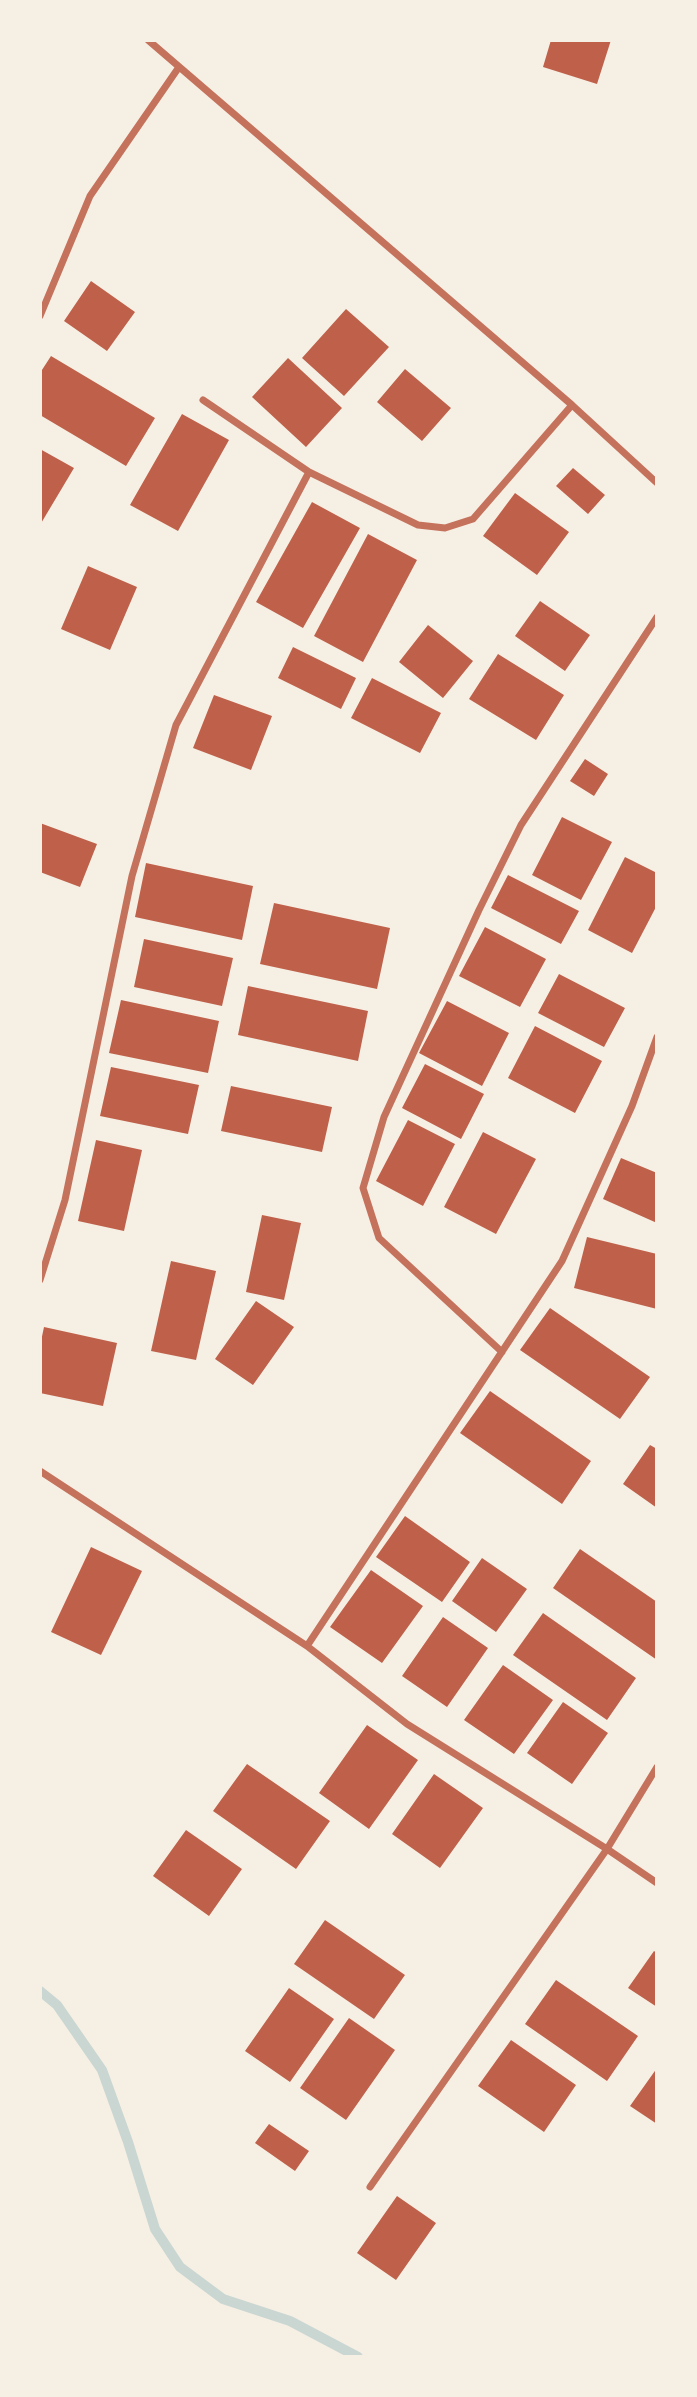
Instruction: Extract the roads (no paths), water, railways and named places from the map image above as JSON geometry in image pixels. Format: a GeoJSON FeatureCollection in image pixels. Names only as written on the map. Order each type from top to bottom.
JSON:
{"type":"FeatureCollection","features":[{"type":"Feature","properties":{"kind":"street"},"geometry":{"type":"LineString","coordinates":[[148,40],[572,405],[657,483]]}},
{"type":"Feature","properties":{"kind":"street"},"geometry":{"type":"LineString","coordinates":[[40,316],[90,196],[178,67]]}},
{"type":"Feature","properties":{"kind":"street"},"geometry":{"type":"LineString","coordinates":[[203,400],[309,472],[418,525],[445,528],[473,519],[572,405]]}},
{"type":"Feature","properties":{"kind":"street"},"geometry":{"type":"LineString","coordinates":[[40,1280],[65,1200],[132,876],[176,725],[309,472]]}},
{"type":"Feature","properties":{"kind":"street"},"geometry":{"type":"LineString","coordinates":[[502,1352],[379,1238],[363,1188],[384,1117],[521,825],[657,617]]}},
{"type":"Feature","properties":{"kind":"street"},"geometry":{"type":"LineString","coordinates":[[307,1646],[562,1261],[632,1106],[657,1037]]}},
{"type":"Feature","properties":{"kind":"street"},"geometry":{"type":"LineString","coordinates":[[40,1471],[307,1646],[407,1724],[607,1849],[657,1884]]}},
{"type":"Feature","properties":{"kind":"street"},"geometry":{"type":"LineString","coordinates":[[370,2187],[607,1849],[657,1768]]}},
{"type":"Feature","properties":{"kind":"waterway"},"geometry":{"type":"LineString","coordinates":[[40,1991],[57,2005],[102,2070],[155,2229],[180,2267],[223,2299],[290,2321],[358,2357]]}}]}
